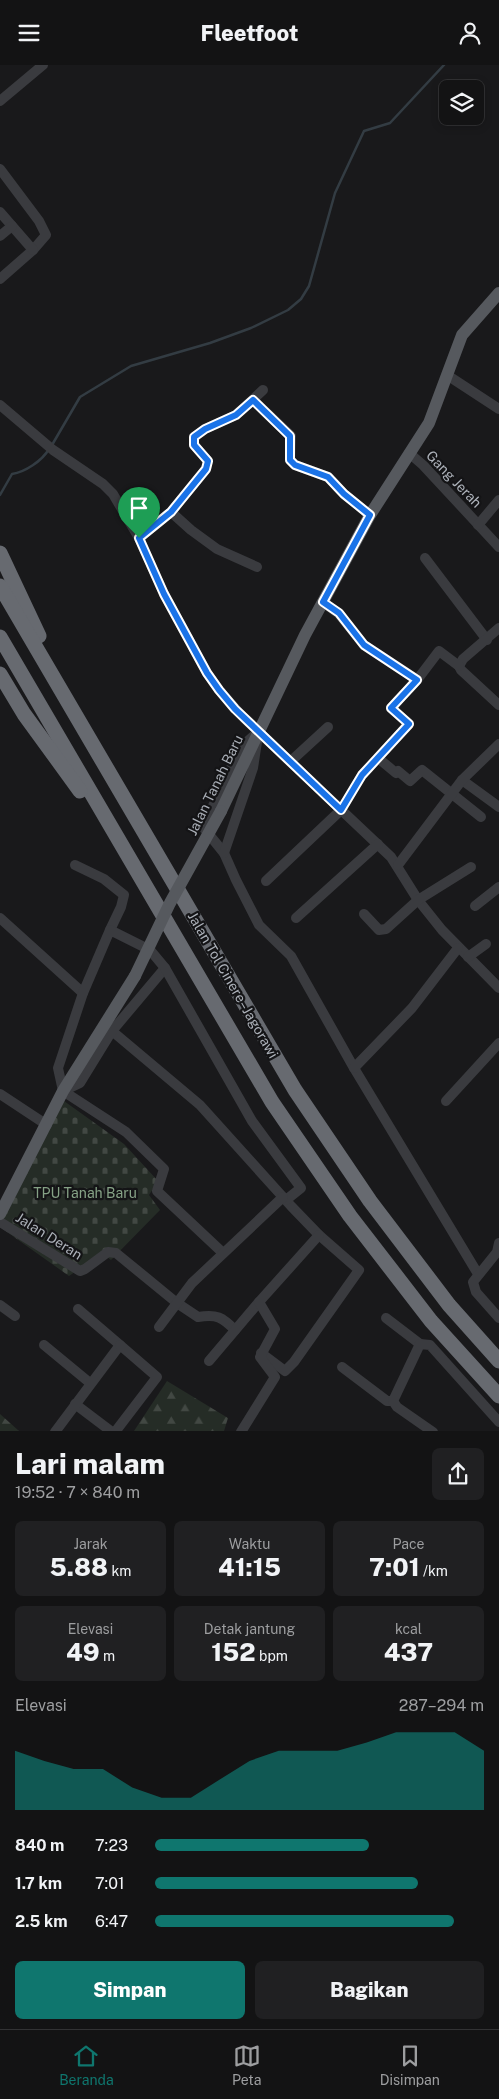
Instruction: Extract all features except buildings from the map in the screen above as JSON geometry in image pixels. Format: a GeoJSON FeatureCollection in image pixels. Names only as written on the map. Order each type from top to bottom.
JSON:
{"type":"FeatureCollection","features":[{"type":"Feature","properties":{"kind":"highway"},"geometry":{"type":"LineString","coordinates":[[0,553],[80,721]]}},
{"type":"Feature","properties":{"kind":"highway","name":"Jalan Tol Cinere–Jagorawi"},"geometry":{"type":"LineString","coordinates":[[0,586],[295,1091],[370,1201],[448,1305],[499,1361]]}},
{"type":"Feature","properties":{"kind":"highway","name":"Jalan Tol Cinere–Jagorawi"},"geometry":{"type":"LineString","coordinates":[[0,637],[272,1102],[350,1216],[431,1321],[499,1396]]}},
{"type":"Feature","properties":{"kind":"highway"},"geometry":{"type":"LineString","coordinates":[[0,674],[24,714],[132,864]]}},
{"type":"Feature","properties":{"kind":"main road","name":"Jalan Tanah Baru"},"geometry":{"type":"LineString","coordinates":[[0,1214],[63,1091],[135,976],[170,903],[221,811],[368,513],[429,423],[462,335],[499,293]]}},
{"type":"Feature","properties":{"kind":"street"},"geometry":{"type":"LineString","coordinates":[[0,101],[43,65]]}},
{"type":"Feature","properties":{"kind":"street"},"geometry":{"type":"LineString","coordinates":[[0,169],[44,230],[44,238],[0,279]]}},
{"type":"Feature","properties":{"kind":"street"},"geometry":{"type":"LineString","coordinates":[[0,212],[33,250]]}},
{"type":"Feature","properties":{"kind":"street"},"geometry":{"type":"LineString","coordinates":[[0,235],[12,226]]}},
{"type":"Feature","properties":{"kind":"street"},"geometry":{"type":"LineString","coordinates":[[447,375],[499,409]]}},
{"type":"Feature","properties":{"kind":"street"},"geometry":{"type":"LineString","coordinates":[[139,538],[171,512],[206,469],[208,463],[194,445],[194,437],[205,429],[236,415],[263,390]]}},
{"type":"Feature","properties":{"kind":"street"},"geometry":{"type":"LineString","coordinates":[[253,400],[290,436],[290,460],[300,467],[328,477],[368,513]]}},
{"type":"Feature","properties":{"kind":"street"},"geometry":{"type":"LineString","coordinates":[[0,405],[53,450],[113,494],[139,538],[164,594],[207,673],[235,709],[398,865],[418,901],[458,948],[499,988]]}},
{"type":"Feature","properties":{"kind":"street","name":"Gang Jerah"},"geometry":{"type":"LineString","coordinates":[[409,453],[423,465],[499,547]]}},
{"type":"Feature","properties":{"kind":"street"},"geometry":{"type":"LineString","coordinates":[[478,525],[499,500]]}},
{"type":"Feature","properties":{"kind":"street"},"geometry":{"type":"LineString","coordinates":[[171,512],[217,549],[257,567]]}},
{"type":"Feature","properties":{"kind":"street"},"geometry":{"type":"LineString","coordinates":[[425,558],[487,640]]}},
{"type":"Feature","properties":{"kind":"street"},"geometry":{"type":"LineString","coordinates":[[323,602],[339,613],[364,645],[416,679]]}},
{"type":"Feature","properties":{"kind":"street"},"geometry":{"type":"LineString","coordinates":[[460,666],[463,659],[487,640],[499,627]]}},
{"type":"Feature","properties":{"kind":"street"},"geometry":{"type":"LineString","coordinates":[[266,881],[341,810],[362,775],[409,724],[391,708],[440,651],[460,666],[461,670],[499,705]]}},
{"type":"Feature","properties":{"kind":"street"},"geometry":{"type":"LineString","coordinates":[[291,761],[328,727]]}},
{"type":"Feature","properties":{"kind":"street"},"geometry":{"type":"LineString","coordinates":[[259,731],[241,747],[203,827],[224,853],[259,925],[291,956],[354,1068],[478,1274]]}},
{"type":"Feature","properties":{"kind":"street"},"geometry":{"type":"LineString","coordinates":[[224,853],[252,768],[259,731]]}},
{"type":"Feature","properties":{"kind":"street"},"geometry":{"type":"LineString","coordinates":[[398,865],[462,780],[499,744]]}},
{"type":"Feature","properties":{"kind":"street"},"geometry":{"type":"LineString","coordinates":[[378,758],[396,773],[398,771],[410,781],[422,769],[481,817]]}},
{"type":"Feature","properties":{"kind":"street"},"geometry":{"type":"LineString","coordinates":[[462,780],[499,807]]}},
{"type":"Feature","properties":{"kind":"street"},"geometry":{"type":"LineString","coordinates":[[296,918],[378,844]]}},
{"type":"Feature","properties":{"kind":"street"},"geometry":{"type":"LineString","coordinates":[[75,865],[104,879],[124,895],[121,907],[83,993],[58,1068],[63,1091],[126,1132],[164,1169],[158,1191],[223,1253]]}},
{"type":"Feature","properties":{"kind":"street"},"geometry":{"type":"LineString","coordinates":[[364,914],[379,930],[386,929],[418,901],[471,867]]}},
{"type":"Feature","properties":{"kind":"street"},"geometry":{"type":"LineString","coordinates":[[475,906],[499,887]]}},
{"type":"Feature","properties":{"kind":"street"},"geometry":{"type":"LineString","coordinates":[[0,918],[83,993]]}},
{"type":"Feature","properties":{"kind":"street"},"geometry":{"type":"LineString","coordinates":[[110,930],[150,950],[165,968],[252,1121],[301,1188],[223,1253],[192,1283],[159,1327]]}},
{"type":"Feature","properties":{"kind":"street"},"geometry":{"type":"LineString","coordinates":[[468,957],[486,944]]}},
{"type":"Feature","properties":{"kind":"street"},"geometry":{"type":"LineString","coordinates":[[354,1068],[412,1008],[458,948]]}},
{"type":"Feature","properties":{"kind":"street"},"geometry":{"type":"LineString","coordinates":[[63,1091],[80,1083],[112,1031],[165,968]]}},
{"type":"Feature","properties":{"kind":"street"},"geometry":{"type":"LineString","coordinates":[[112,1031],[200,1105],[319,1235],[359,1271],[294,1362],[285,1371],[261,1353]]}},
{"type":"Feature","properties":{"kind":"street"},"geometry":{"type":"LineString","coordinates":[[446,1101],[499,1043]]}},
{"type":"Feature","properties":{"kind":"street"},"geometry":{"type":"LineString","coordinates":[[0,1094],[47,1125]]}},
{"type":"Feature","properties":{"kind":"street","name":"Jalan Deran"},"geometry":{"type":"LineString","coordinates":[[0,1222],[80,1271],[108,1252],[116,1253],[177,1303]]}},
{"type":"Feature","properties":{"kind":"street"},"geometry":{"type":"LineString","coordinates":[[209,1361],[319,1235]]}},
{"type":"Feature","properties":{"kind":"street"},"geometry":{"type":"LineString","coordinates":[[499,1243],[497,1252],[473,1281],[476,1291],[499,1318]]}},
{"type":"Feature","properties":{"kind":"street"},"geometry":{"type":"LineString","coordinates":[[241,1431],[275,1377],[260,1357],[275,1329],[259,1302]]}},
{"type":"Feature","properties":{"kind":"street"},"geometry":{"type":"LineString","coordinates":[[177,1303],[198,1317],[209,1315],[223,1318],[235,1330]]}},
{"type":"Feature","properties":{"kind":"street"},"geometry":{"type":"LineString","coordinates":[[0,1305],[15,1316]]}},
{"type":"Feature","properties":{"kind":"street"},"geometry":{"type":"LineString","coordinates":[[75,1404],[113,1431],[157,1377],[78,1309]]}},
{"type":"Feature","properties":{"kind":"street"},"geometry":{"type":"LineString","coordinates":[[386,1318],[420,1344],[430,1345],[499,1422]]}},
{"type":"Feature","properties":{"kind":"street"},"geometry":{"type":"LineString","coordinates":[[393,1401],[420,1344]]}},
{"type":"Feature","properties":{"kind":"street"},"geometry":{"type":"LineString","coordinates":[[44,1345],[90,1383]]}},
{"type":"Feature","properties":{"kind":"street"},"geometry":{"type":"LineString","coordinates":[[54,1431],[120,1345]]}},
{"type":"Feature","properties":{"kind":"street"},"geometry":{"type":"LineString","coordinates":[[342,1367],[387,1401],[393,1401]]}},
{"type":"Feature","properties":{"kind":"street"},"geometry":{"type":"LineString","coordinates":[[393,1401],[397,1407],[433,1431]]}},
{"type":"Feature","properties":{"kind":"green space","name":"TPU Tanah Baru"},"geometry":{"type":"Polygon","coordinates":[[[64,1101],[124,1144],[158,1181],[149,1195],[160,1210],[111,1260],[102,1253],[69,1276],[0,1227],[0,1222],[64,1101]]]}},
{"type":"Feature","properties":{"kind":"green space"},"geometry":{"type":"Polygon","coordinates":[[[167,1381],[228,1418],[224,1431],[134,1431],[167,1381]]]}},
{"type":"Feature","properties":{"kind":"green space"},"geometry":{"type":"Polygon","coordinates":[[[0,1414],[19,1431],[0,1431],[0,1414]]]}},
{"type":"Feature","properties":{"kind":"waterway"},"geometry":{"type":"LineString","coordinates":[[52,445],[80,397],[131,366],[210,343],[251,328],[288,310],[301,299],[309,286],[335,193],[364,131],[390,123],[444,65]]}},
{"type":"Feature","properties":{"kind":"waterway"},"geometry":{"type":"LineString","coordinates":[[0,495],[12,474],[33,465],[49,449]]}},
{"type":"Feature","properties":{"kind":"route"},"geometry":{"type":"LineString","coordinates":[[253,400],[290,436],[292,440],[290,460],[295,465],[328,477],[344,494],[370,515],[323,602],[339,613],[364,645],[414,677],[417,681],[391,708],[409,724],[362,775],[341,810],[235,709],[219,690],[207,673],[164,594],[139,538],[171,512],[206,469],[208,461],[194,445],[194,437],[205,429],[236,415],[253,400]]}}]}
